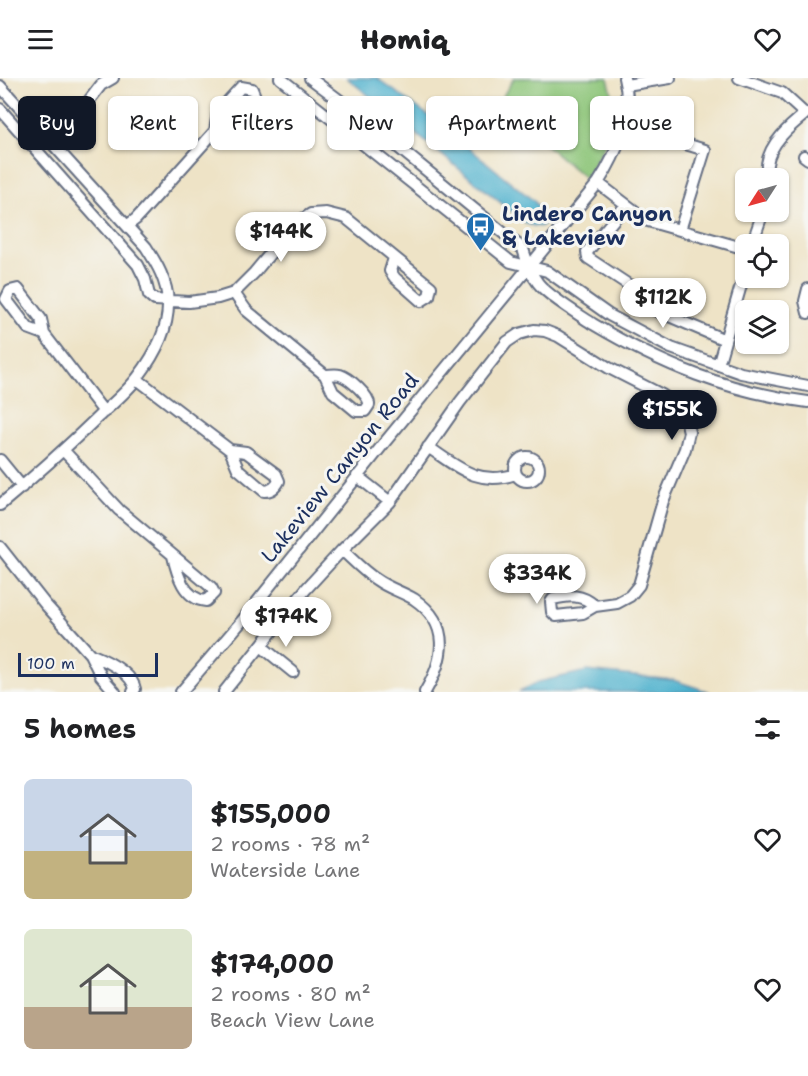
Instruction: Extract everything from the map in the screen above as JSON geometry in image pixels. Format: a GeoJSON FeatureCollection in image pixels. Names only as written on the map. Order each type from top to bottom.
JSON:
{"type":"FeatureCollection","features":[{"type":"Feature","properties":{"kind":"street"},"geometry":{"type":"LineString","coordinates":[[92,96],[101,82],[113,78]]}},
{"type":"Feature","properties":{"kind":"street"},"geometry":{"type":"LineString","coordinates":[[280,78],[511,262],[547,271],[609,315],[671,348],[718,365],[774,381],[808,386]]}},
{"type":"Feature","properties":{"kind":"street"},"geometry":{"type":"LineString","coordinates":[[310,78],[523,249],[529,267],[539,284],[575,312],[627,344],[696,376],[769,397],[808,402]]}},
{"type":"Feature","properties":{"kind":"street"},"geometry":{"type":"LineString","coordinates":[[625,81],[670,78]]}},
{"type":"Feature","properties":{"kind":"street"},"geometry":{"type":"LineString","coordinates":[[739,78],[782,93],[805,114],[789,126],[772,151],[766,163],[767,168]]}},
{"type":"Feature","properties":{"kind":"street","name":"Lakeview Canyon Road"},"geometry":{"type":"LineString","coordinates":[[625,81],[625,96]]}},
{"type":"Feature","properties":{"kind":"street"},"geometry":{"type":"LineString","coordinates":[[0,86],[18,105]]}},
{"type":"Feature","properties":{"kind":"street"},"geometry":{"type":"LineString","coordinates":[[0,109],[138,265],[146,279],[149,295],[155,300],[203,301],[234,293],[294,225],[311,214],[326,213],[346,218],[394,258]]}},
{"type":"Feature","properties":{"kind":"street"},"geometry":{"type":"LineString","coordinates":[[128,225],[210,137]]}},
{"type":"Feature","properties":{"kind":"street"},"geometry":{"type":"LineString","coordinates":[[680,231],[705,150],[694,147]]}},
{"type":"Feature","properties":{"kind":"street"},"geometry":{"type":"LineString","coordinates":[[0,506],[64,450],[137,379],[161,339],[166,320],[168,302],[165,285],[146,247],[59,150]]}},
{"type":"Feature","properties":{"kind":"street","name":"Lakeview Canyon Road"},"geometry":{"type":"LineString","coordinates":[[182,692],[598,183],[617,150]]}},
{"type":"Feature","properties":{"kind":"street"},"geometry":{"type":"LineString","coordinates":[[598,183],[648,221],[735,246]]}},
{"type":"Feature","properties":{"kind":"street"},"geometry":{"type":"LineString","coordinates":[[626,205],[587,252],[588,258],[644,295],[655,310],[725,340]]}},
{"type":"Feature","properties":{"kind":"street"},"geometry":{"type":"LineString","coordinates":[[718,365],[740,288]]}},
{"type":"Feature","properties":{"kind":"street"},"geometry":{"type":"LineString","coordinates":[[808,289],[805,301],[808,313]]}},
{"type":"Feature","properties":{"kind":"street"},"geometry":{"type":"LineString","coordinates":[[234,293],[246,310],[325,375]]}},
{"type":"Feature","properties":{"kind":"street"},"geometry":{"type":"LineString","coordinates":[[224,692],[306,590],[342,549],[390,502],[460,402],[507,342],[519,334],[534,330],[558,336],[609,368],[662,395],[678,406],[686,419],[689,432],[685,449],[663,501],[639,585],[630,596],[617,603],[595,606]]}},
{"type":"Feature","properties":{"kind":"street"},"geometry":{"type":"LineString","coordinates":[[44,334],[104,412]]}},
{"type":"Feature","properties":{"kind":"street"},"geometry":{"type":"LineString","coordinates":[[137,379],[230,450],[238,469],[264,491],[270,491],[277,486],[279,481],[276,474],[246,452],[230,450]]}},
{"type":"Feature","properties":{"kind":"street"},"geometry":{"type":"LineString","coordinates":[[428,447],[467,473],[481,478],[494,480],[516,474]]}},
{"type":"Feature","properties":{"kind":"street"},"geometry":{"type":"LineString","coordinates":[[64,450],[119,510],[173,556]]}},
{"type":"Feature","properties":{"kind":"street"},"geometry":{"type":"LineString","coordinates":[[0,460],[22,487]]}},
{"type":"Feature","properties":{"kind":"street"},"geometry":{"type":"LineString","coordinates":[[357,476],[390,502]]}},
{"type":"Feature","properties":{"kind":"street"},"geometry":{"type":"LineString","coordinates":[[0,547],[45,604],[90,654],[101,676],[115,692]]}},
{"type":"Feature","properties":{"kind":"street"},"geometry":{"type":"LineString","coordinates":[[342,549],[378,581],[413,599],[426,609],[435,622],[441,636],[441,654],[434,678],[425,692]]}},
{"type":"Feature","properties":{"kind":"street"},"geometry":{"type":"LineString","coordinates":[[261,646],[293,672]]}},
{"type":"Feature","properties":{"kind":"street"},"geometry":{"type":"LineString","coordinates":[[90,654],[112,662],[133,683],[135,689],[133,692]]}},
{"type":"Feature","properties":{"kind":"green space"},"geometry":{"type":"Polygon","coordinates":[[[514,78],[608,78],[612,96],[590,96],[590,150],[602,150],[586,179],[552,150],[578,150],[578,96],[503,96],[514,78]]]}},
{"type":"Feature","properties":{"kind":"water"},"geometry":{"type":"Polygon","coordinates":[[[347,78],[377,78],[402,96],[369,96],[347,78]]]}},
{"type":"Feature","properties":{"kind":"water"},"geometry":{"type":"Polygon","coordinates":[[[414,105],[426,114],[426,142],[414,132],[414,105]]]}},
{"type":"Feature","properties":{"kind":"water"},"geometry":{"type":"Polygon","coordinates":[[[436,150],[471,150],[535,202],[547,221],[543,226],[538,227],[527,224],[436,150]]]}},
{"type":"Feature","properties":{"kind":"water"},"geometry":{"type":"Polygon","coordinates":[[[587,671],[673,680],[710,692],[519,692],[538,682],[587,671]]]}},
{"type":"Feature","properties":{"kind":"place","name":"Lindero Canyon & Lakeview"},"geometry":{"type":"Point","coordinates":[481,252]}}]}
